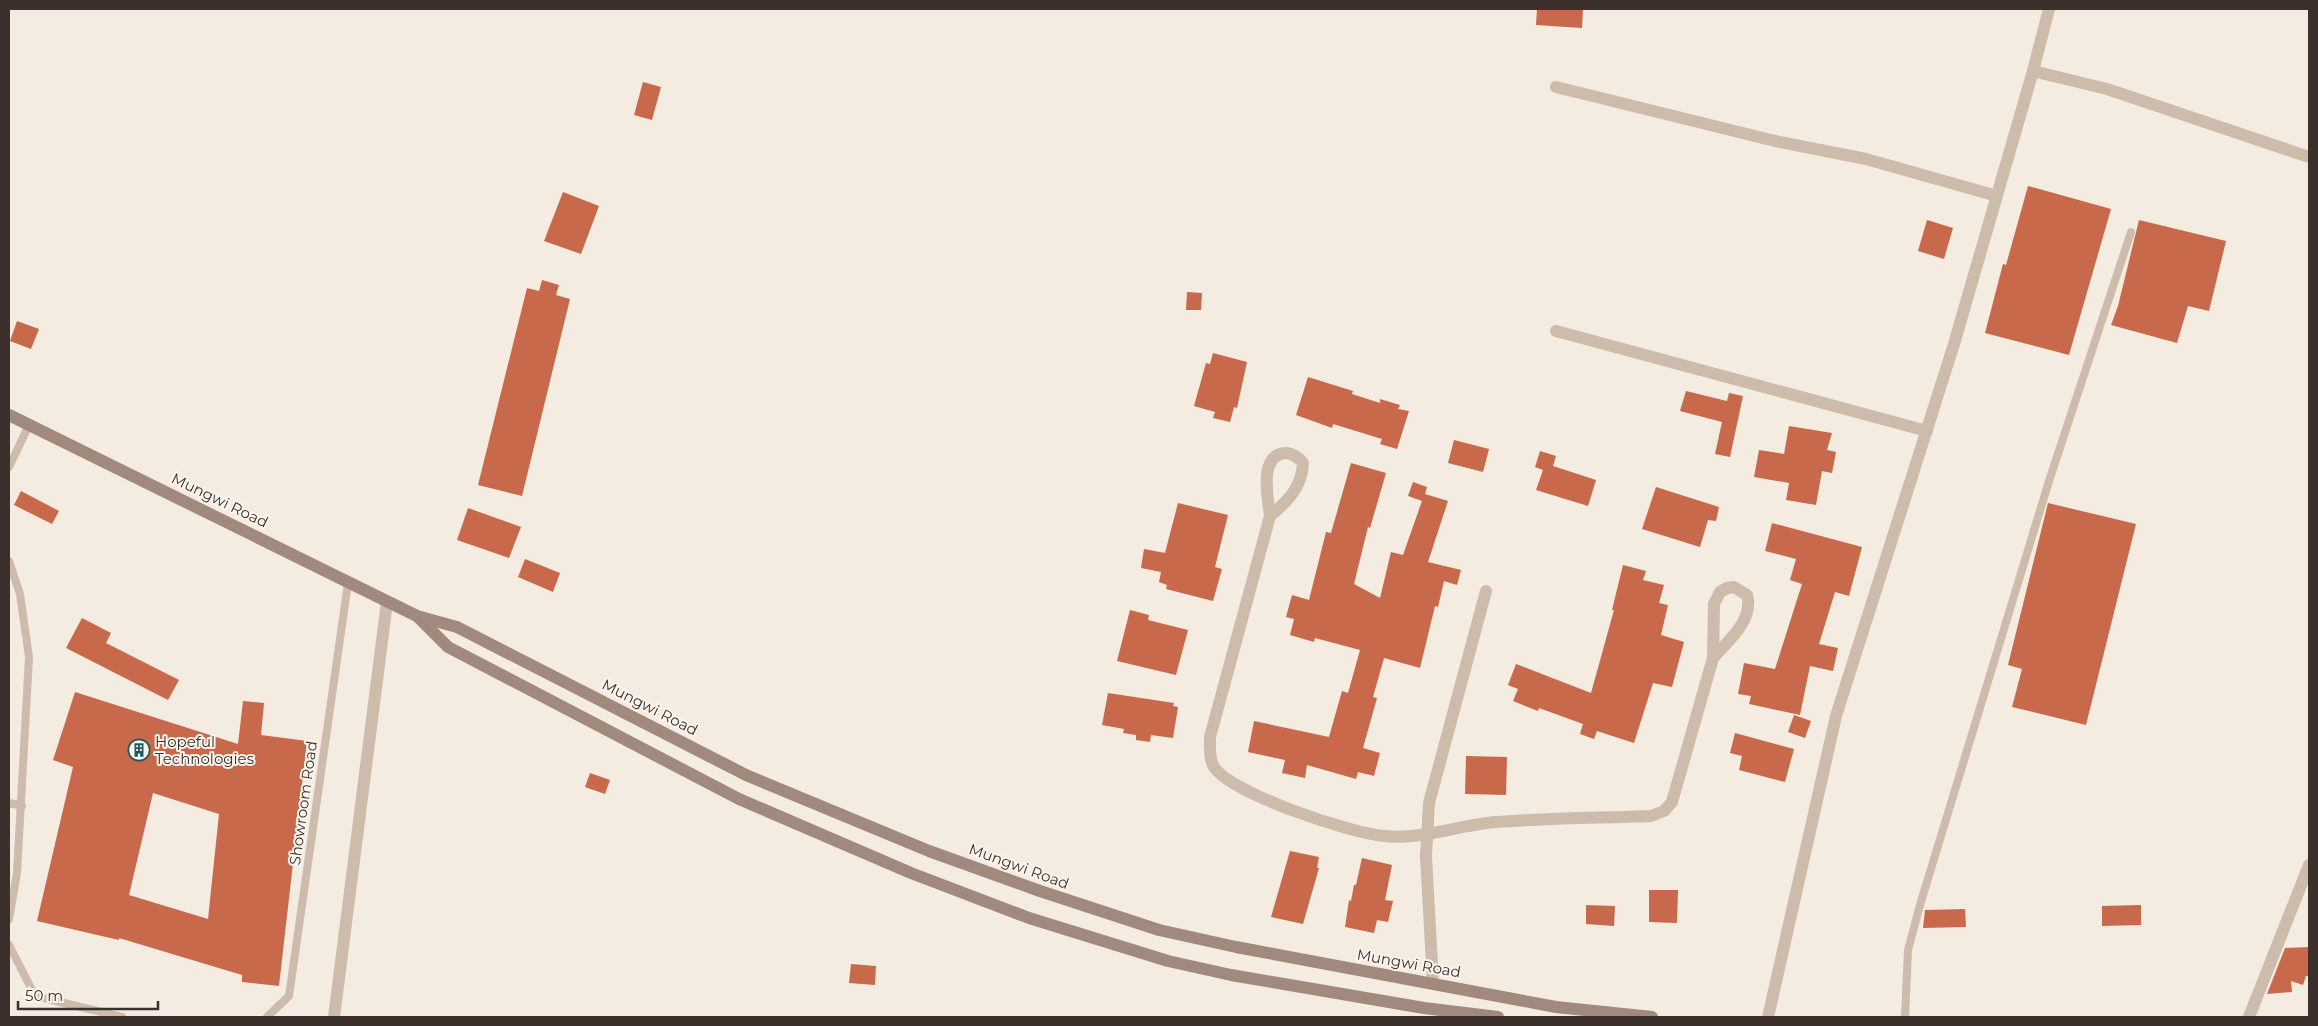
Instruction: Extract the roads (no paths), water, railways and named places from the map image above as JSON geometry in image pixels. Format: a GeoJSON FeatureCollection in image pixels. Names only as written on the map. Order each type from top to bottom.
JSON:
{"type":"FeatureCollection","features":[{"type":"Feature","properties":{"kind":"main road","name":"Mungwi Road"},"geometry":{"type":"LineString","coordinates":[[9,414],[387,602],[417,616],[457,627],[746,775],[929,851],[1040,891],[1159,930],[1366,972],[1556,1007],[1652,1017]]}},
{"type":"Feature","properties":{"kind":"main road","name":"Mungwi Road"},"geometry":{"type":"LineString","coordinates":[[417,616],[448,647],[739,799],[911,872],[1029,918],[1168,961],[1222,973],[1424,1008],[1498,1017]]}},
{"type":"Feature","properties":{"kind":"street"},"geometry":{"type":"LineString","coordinates":[[1768,1017],[1836,716],[1927,431],[1997,196],[2033,70],[2048,9]]}},
{"type":"Feature","properties":{"kind":"street"},"geometry":{"type":"LineString","coordinates":[[2033,70],[2107,89],[2309,157]]}},
{"type":"Feature","properties":{"kind":"street"},"geometry":{"type":"LineString","coordinates":[[1556,87],[1774,141],[1866,159],[1997,196]]}},
{"type":"Feature","properties":{"kind":"street"},"geometry":{"type":"LineString","coordinates":[[1556,331],[1927,431]]}},
{"type":"Feature","properties":{"kind":"street"},"geometry":{"type":"LineString","coordinates":[[1270,516],[1288,501],[1299,482],[1302,463],[1300,458],[1287,453],[1271,461],[1266,485],[1270,516],[1210,738],[1210,760],[1215,769],[1230,782],[1282,807],[1383,836],[1405,837],[1496,822],[1651,816],[1664,811],[1672,802],[1713,658],[1714,604],[1720,592],[1734,587],[1747,595],[1748,611],[1733,636],[1713,658]]}},
{"type":"Feature","properties":{"kind":"street"},"geometry":{"type":"LineString","coordinates":[[1433,983],[1426,833],[1429,803],[1486,591]]}},
{"type":"Feature","properties":{"kind":"street"},"geometry":{"type":"LineString","coordinates":[[334,1017],[387,602]]}},
{"type":"Feature","properties":{"kind":"street"},"geometry":{"type":"LineString","coordinates":[[2249,1017],[2309,865]]}},
{"type":"Feature","properties":{"kind":"lane"},"geometry":{"type":"LineString","coordinates":[[1904,1017],[1908,950],[1920,905],[2049,481],[2131,232]]}},
{"type":"Feature","properties":{"kind":"lane"},"geometry":{"type":"LineString","coordinates":[[9,467],[29,425]]}},
{"type":"Feature","properties":{"kind":"lane"},"geometry":{"type":"LineString","coordinates":[[9,561],[20,594],[29,657],[17,873],[9,919]]}},
{"type":"Feature","properties":{"kind":"lane","name":"Showroom Road"},"geometry":{"type":"LineString","coordinates":[[267,1017],[289,996],[348,583]]}},
{"type":"Feature","properties":{"kind":"lane"},"geometry":{"type":"LineString","coordinates":[[9,803],[22,806]]}},
{"type":"Feature","properties":{"kind":"lane"},"geometry":{"type":"LineString","coordinates":[[9,945],[35,996],[122,1017]]}},
{"type":"Feature","properties":{"kind":"place","name":"Hopeful Technologies"},"geometry":{"type":"Point","coordinates":[139,750]}}]}
